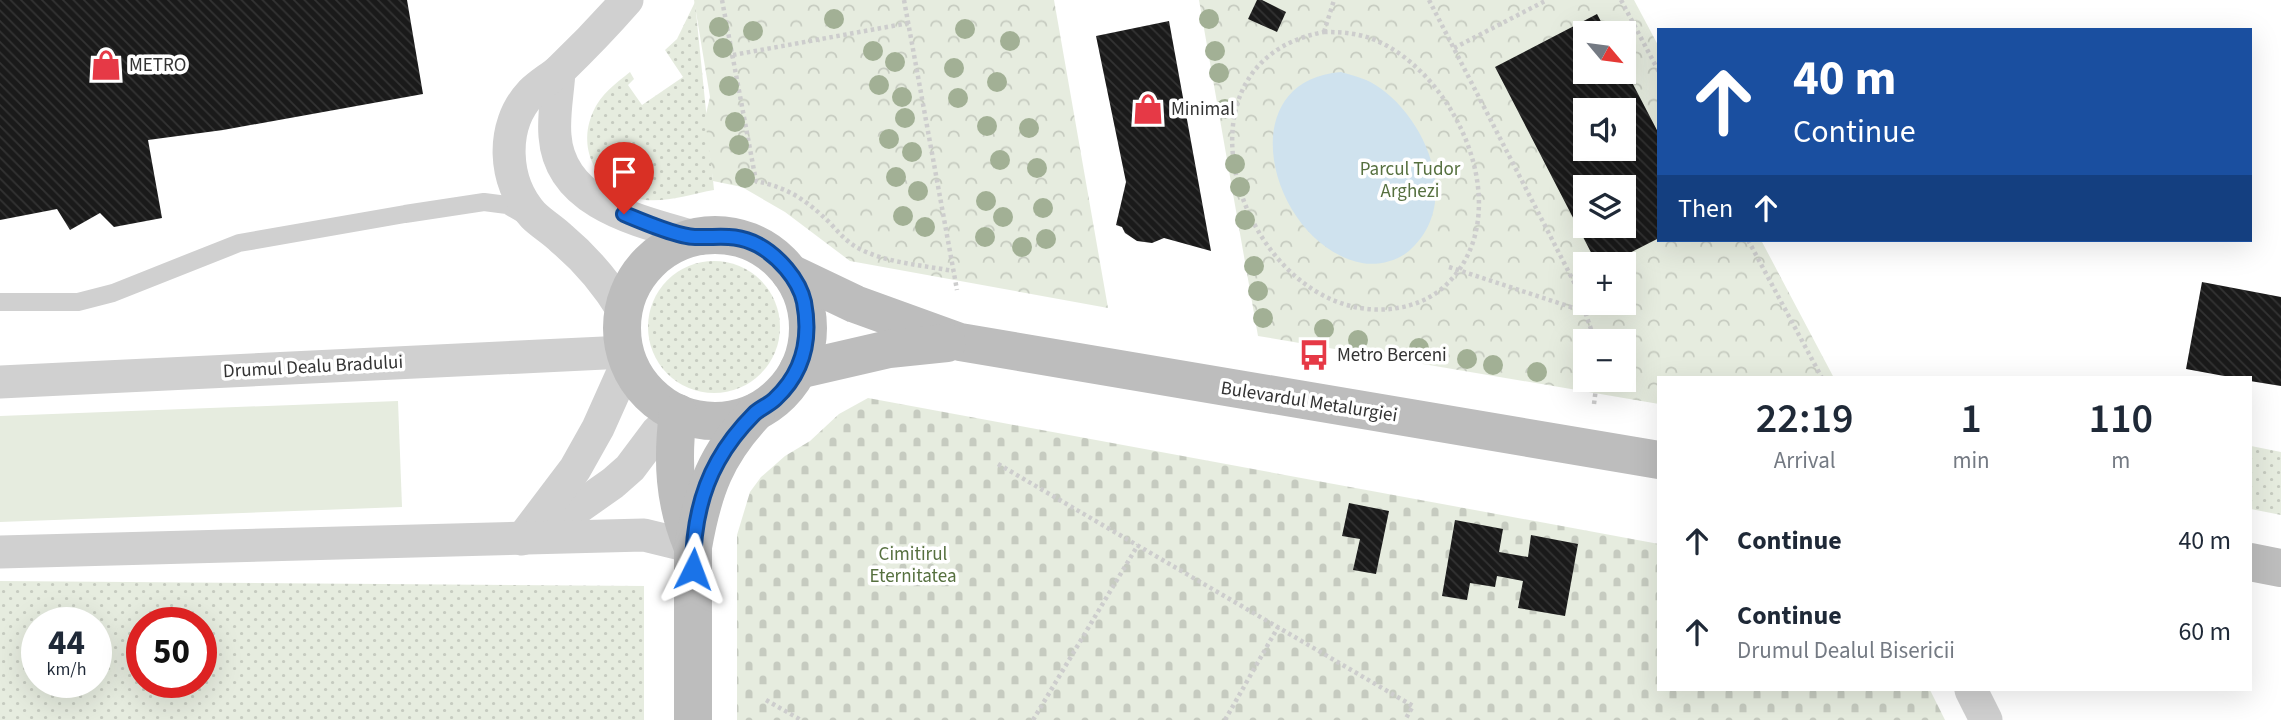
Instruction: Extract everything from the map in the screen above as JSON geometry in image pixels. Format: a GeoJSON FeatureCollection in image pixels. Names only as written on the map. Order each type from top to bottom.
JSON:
{"type":"FeatureCollection","features":[{"type":"Feature","properties":{"kind":"main road"},"geometry":{"type":"LineString","coordinates":[[694,720],[693,547],[701,506],[712,472],[726,448],[757,412],[780,394],[798,370],[806,346],[807,321],[802,295],[790,273],[775,257],[757,245],[737,238],[715,235],[694,237],[669,248],[648,264],[632,286],[624,312],[622,332],[627,356],[638,380],[662,406],[697,419],[717,421],[757,412]]}},
{"type":"Feature","properties":{"kind":"main road","name":"Bulevardul Metalurgiei"},"geometry":{"type":"LineString","coordinates":[[790,273],[855,304],[960,342],[1657,460]]}},
{"type":"Feature","properties":{"kind":"main road","name":"Bulevardul Metalurgiei"},"geometry":{"type":"LineString","coordinates":[[798,370],[889,349],[960,342]]}},
{"type":"Feature","properties":{"kind":"main road"},"geometry":{"type":"LineString","coordinates":[[678,413],[674,440],[676,493],[683,524],[693,547]]}},
{"type":"Feature","properties":{"kind":"main road"},"geometry":{"type":"LineString","coordinates":[[2252,562],[2281,568]]}},
{"type":"Feature","properties":{"kind":"street"},"geometry":{"type":"LineString","coordinates":[[624,312],[597,273],[579,253],[546,227],[523,202],[511,170],[510,136],[512,123],[531,94],[559,71],[626,0]]}},
{"type":"Feature","properties":{"kind":"street"},"geometry":{"type":"LineString","coordinates":[[559,71],[555,137],[563,168],[572,182],[588,196],[610,208],[694,237]]}},
{"type":"Feature","properties":{"kind":"street"},"geometry":{"type":"LineString","coordinates":[[522,539],[575,469],[598,428],[627,356]]}},
{"type":"Feature","properties":{"kind":"street","name":"Drumul Dealu Bradului"},"geometry":{"type":"LineString","coordinates":[[0,382],[627,356]]}},
{"type":"Feature","properties":{"kind":"street"},"geometry":{"type":"LineString","coordinates":[[522,539],[569,514],[613,483],[630,468],[657,432],[678,413]]}},
{"type":"Feature","properties":{"kind":"street"},"geometry":{"type":"LineString","coordinates":[[0,552],[644,536],[693,547]]}},
{"type":"Feature","properties":{"kind":"street"},"geometry":{"type":"LineString","coordinates":[[1972,691],[1986,720]]}},
{"type":"Feature","properties":{"kind":"lane"},"geometry":{"type":"LineString","coordinates":[[0,302],[78,302],[113,293],[239,243],[484,202],[507,205],[546,227]]}},
{"type":"Feature","properties":{"kind":"path"},"geometry":{"type":"LineString","coordinates":[[722,0],[756,181],[780,186],[797,195],[860,249],[886,258],[953,271]]}},
{"type":"Feature","properties":{"kind":"path"},"geometry":{"type":"LineString","coordinates":[[905,0],[957,290]]}},
{"type":"Feature","properties":{"kind":"path"},"geometry":{"type":"LineString","coordinates":[[1324,32],[1334,0]]}},
{"type":"Feature","properties":{"kind":"path"},"geometry":{"type":"LineString","coordinates":[[1429,0],[1573,280]]}},
{"type":"Feature","properties":{"kind":"path"},"geometry":{"type":"LineString","coordinates":[[1454,48],[1547,0]]}},
{"type":"Feature","properties":{"kind":"path"},"geometry":{"type":"LineString","coordinates":[[1620,0],[1657,68]]}},
{"type":"Feature","properties":{"kind":"path"},"geometry":{"type":"LineString","coordinates":[[733,55],[909,23]]}},
{"type":"Feature","properties":{"kind":"path"},"geometry":{"type":"LineString","coordinates":[[1324,32],[1352,33],[1377,41],[1419,70],[1454,114],[1474,160],[1479,201],[1474,239],[1459,270],[1434,295],[1419,302],[1390,309],[1359,308],[1323,295],[1288,269],[1254,223],[1241,198],[1234,174],[1233,120],[1241,92],[1259,64],[1280,46],[1301,36],[1324,32]]}},
{"type":"Feature","properties":{"kind":"path"},"geometry":{"type":"LineString","coordinates":[[1749,242],[1821,376]]}},
{"type":"Feature","properties":{"kind":"path"},"geometry":{"type":"LineString","coordinates":[[1449,267],[1573,308]]}},
{"type":"Feature","properties":{"kind":"path"},"geometry":{"type":"LineString","coordinates":[[1594,404],[1596,392]]}},
{"type":"Feature","properties":{"kind":"path"},"geometry":{"type":"LineString","coordinates":[[998,464],[1413,706],[1405,720]]}},
{"type":"Feature","properties":{"kind":"path"},"geometry":{"type":"LineString","coordinates":[[1033,720],[1138,545]]}},
{"type":"Feature","properties":{"kind":"path"},"geometry":{"type":"LineString","coordinates":[[1225,720],[1278,627]]}},
{"type":"Feature","properties":{"kind":"path"},"geometry":{"type":"LineString","coordinates":[[766,700],[801,720]]}},
{"type":"Feature","properties":{"kind":"green space"},"geometry":{"type":"Polygon","coordinates":[[[694,0],[1054,0],[1108,308],[850,261],[785,212],[742,187],[713,181],[705,118],[710,97],[694,0]]]}},
{"type":"Feature","properties":{"kind":"green space","name":"Parcul Tudor Arghezi"},"geometry":{"type":"Polygon","coordinates":[[[1199,0],[1634,0],[1657,43],[1657,242],[1762,242],[1833,376],[1657,376],[1657,404],[1588,392],[1636,392],[1636,329],[1573,329],[1573,389],[1258,336],[1199,0]]]}},
{"type":"Feature","properties":{"kind":"green space"},"geometry":{"type":"Polygon","coordinates":[[[695,2],[714,190],[667,199],[639,199],[612,187],[602,178],[589,154],[588,126],[600,100],[630,72],[634,79],[628,85],[642,105],[683,77],[665,50],[677,39],[695,2]]]}},
{"type":"Feature","properties":{"kind":"green space"},"geometry":{"type":"Polygon","coordinates":[[[714,261],[739,266],[761,280],[775,302],[780,327],[775,352],[761,374],[739,388],[714,393],[689,388],[667,374],[653,352],[648,327],[653,302],[667,280],[689,266],[714,261]]]}},
{"type":"Feature","properties":{"kind":"green space","name":"Cimitirul Eternitatea"},"geometry":{"type":"Polygon","coordinates":[[[868,398],[1657,544],[1657,691],[1930,691],[1945,720],[737,720],[737,535],[750,492],[761,477],[785,456],[810,441],[839,414],[868,398]]]}},
{"type":"Feature","properties":{"kind":"green space"},"geometry":{"type":"Polygon","coordinates":[[[398,401],[402,507],[0,522],[0,416],[398,401]]]}},
{"type":"Feature","properties":{"kind":"green space"},"geometry":{"type":"Polygon","coordinates":[[[2252,446],[2281,452],[2281,515],[2252,509],[2252,446]]]}},
{"type":"Feature","properties":{"kind":"green space"},"geometry":{"type":"Polygon","coordinates":[[[0,581],[644,586],[644,720],[0,720],[0,581]]]}},
{"type":"Feature","properties":{"kind":"water"},"geometry":{"type":"Polygon","coordinates":[[[1341,72],[1371,82],[1397,103],[1424,141],[1432,164],[1436,187],[1434,209],[1426,230],[1411,249],[1388,262],[1362,263],[1330,250],[1304,227],[1285,197],[1275,164],[1274,132],[1283,103],[1305,82],[1341,72]]]}},
{"type":"Feature","properties":{"kind":"building","name":"METRO"},"geometry":{"type":"Polygon","coordinates":[[[0,0],[407,0],[423,94],[223,130],[148,140],[162,218],[114,227],[100,213],[70,230],[57,209],[0,220],[0,0]]]}},
{"type":"Feature","properties":{"kind":"building"},"geometry":{"type":"Polygon","coordinates":[[[1257,0],[1286,12],[1277,32],[1248,19],[1257,0]]]}},
{"type":"Feature","properties":{"kind":"building"},"geometry":{"type":"Polygon","coordinates":[[[1597,14],[1601,21],[1584,21],[1597,14]]]}},
{"type":"Feature","properties":{"kind":"building","name":"Minimal"},"geometry":{"type":"Polygon","coordinates":[[[1169,21],[1211,251],[1164,238],[1152,243],[1137,241],[1116,225],[1126,182],[1096,36],[1169,21]]]}},
{"type":"Feature","properties":{"kind":"building"},"geometry":{"type":"Polygon","coordinates":[[[1573,26],[1573,84],[1633,84],[1657,130],[1657,239],[1632,252],[1591,252],[1584,238],[1636,238],[1636,175],[1573,175],[1573,218],[1495,67],[1573,26]]]}},
{"type":"Feature","properties":{"kind":"building"},"geometry":{"type":"Polygon","coordinates":[[[2202,282],[2281,297],[2281,386],[2252,381],[2252,376],[2224,376],[2186,369],[2202,282]]]}},
{"type":"Feature","properties":{"kind":"building"},"geometry":{"type":"Polygon","coordinates":[[[1349,503],[1389,511],[1376,574],[1353,570],[1360,539],[1342,536],[1349,503]]]}},
{"type":"Feature","properties":{"kind":"building"},"geometry":{"type":"Polygon","coordinates":[[[1455,520],[1503,529],[1499,552],[1528,557],[1531,535],[1578,544],[1565,616],[1518,608],[1523,581],[1497,576],[1495,587],[1470,583],[1467,600],[1442,596],[1455,520]]]}},
{"type":"Feature","properties":{"kind":"place","name":"METRO"},"geometry":{"type":"Point","coordinates":[106,65]}},
{"type":"Feature","properties":{"kind":"place","name":"Minimal"},"geometry":{"type":"Point","coordinates":[1148,109]}},
{"type":"Feature","properties":{"kind":"place","name":"Metro Berceni"},"geometry":{"type":"Point","coordinates":[1314,355]}},
{"type":"Feature","properties":{"kind":"route"},"geometry":{"type":"LineString","coordinates":[[624,214],[694,237],[715,235],[737,238],[757,245],[775,257],[790,273],[802,295],[807,321],[806,346],[798,370],[787,387],[739,430],[717,462],[698,519],[693,547],[693,569]]}}]}
